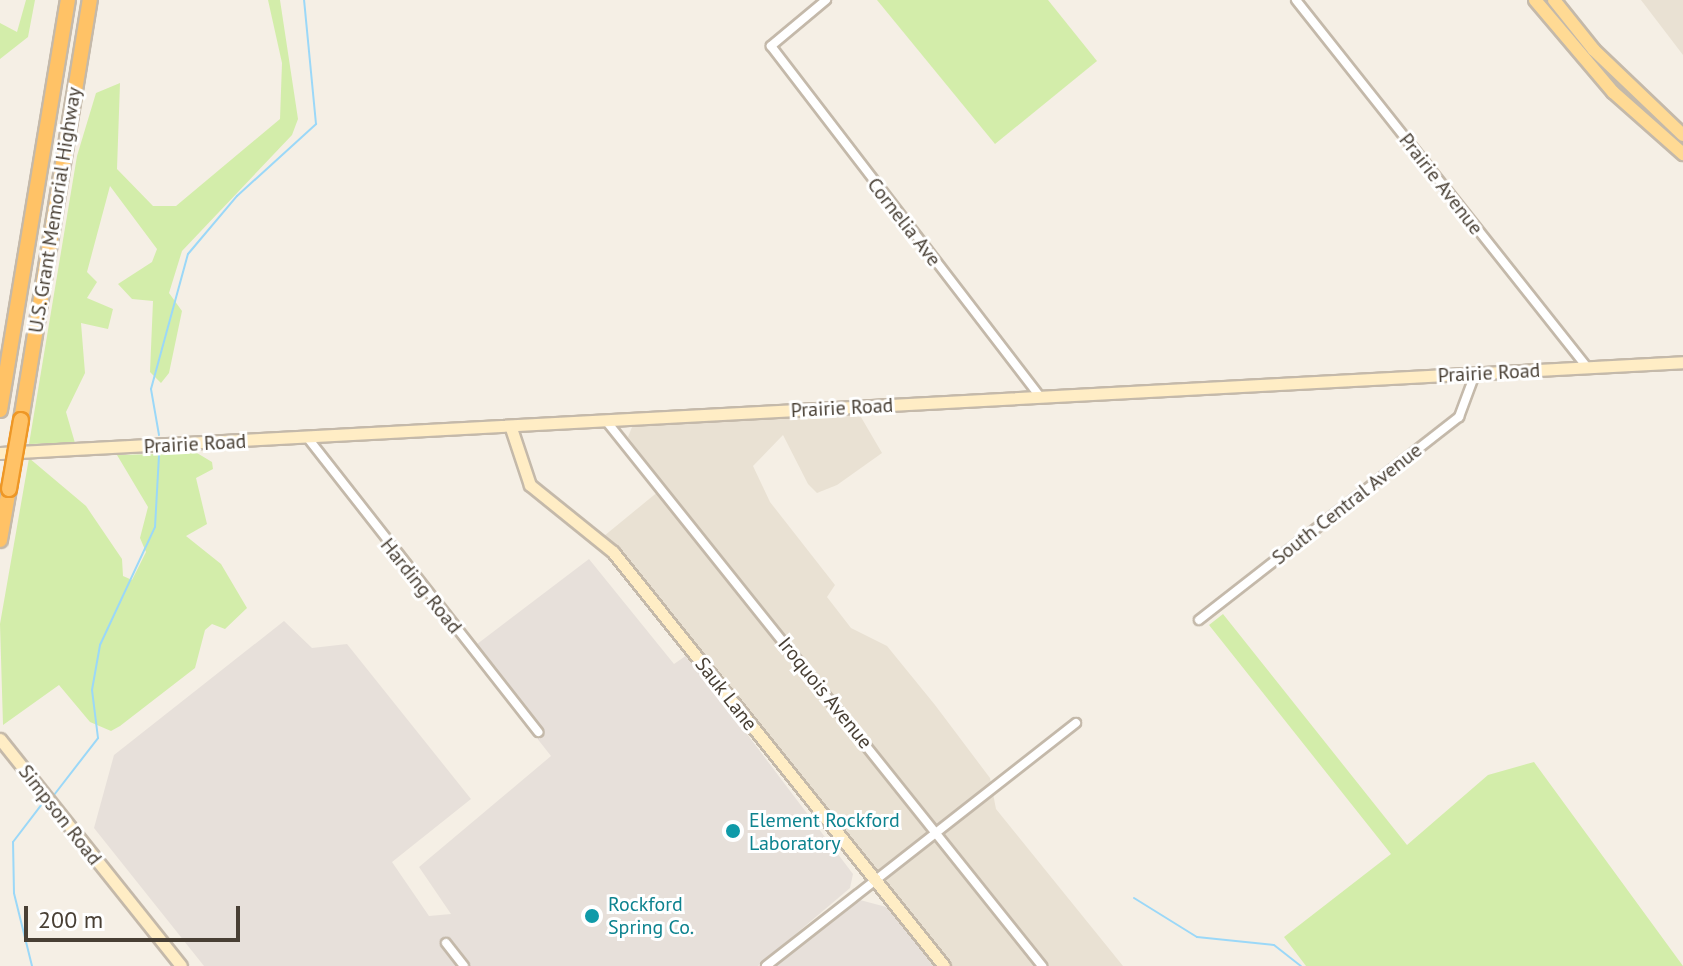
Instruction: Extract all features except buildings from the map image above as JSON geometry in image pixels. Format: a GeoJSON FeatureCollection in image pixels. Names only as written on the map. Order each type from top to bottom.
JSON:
{"type":"FeatureCollection","features":[{"type":"Feature","properties":{"kind":"highway","name":"U.S. Grant Memorial Highway"},"geometry":{"type":"LineString","coordinates":[[0,410],[68,0]]}},
{"type":"Feature","properties":{"kind":"highway","name":"U.S. Grant Memorial Highway"},"geometry":{"type":"LineString","coordinates":[[0,540],[90,0]]}},
{"type":"Feature","properties":{"kind":"main road"},"geometry":{"type":"LineString","coordinates":[[1535,0],[1613,92],[1683,154]]}},
{"type":"Feature","properties":{"kind":"main road"},"geometry":{"type":"LineString","coordinates":[[1554,0],[1594,50],[1683,135]]}},
{"type":"Feature","properties":{"kind":"street","name":"Cornelia Ave"},"geometry":{"type":"LineString","coordinates":[[826,0],[771,46],[1040,396]]}},
{"type":"Feature","properties":{"kind":"street","name":"Prairie Avenue"},"geometry":{"type":"LineString","coordinates":[[1296,0],[1587,367]]}},
{"type":"Feature","properties":{"kind":"street","name":"Prairie Road"},"geometry":{"type":"LineString","coordinates":[[0,453],[511,428],[1683,362]]}},
{"type":"Feature","properties":{"kind":"street","name":"South Central Avenue"},"geometry":{"type":"LineString","coordinates":[[1199,620],[1459,417],[1475,374]]}},
{"type":"Feature","properties":{"kind":"street","name":"Iroquois Avenue"},"geometry":{"type":"LineString","coordinates":[[607,422],[1042,966]]}},
{"type":"Feature","properties":{"kind":"street","name":"Sauk Lane"},"geometry":{"type":"LineString","coordinates":[[511,428],[530,485],[613,552],[872,880],[944,966]]}},
{"type":"Feature","properties":{"kind":"street","name":"Harding Road"},"geometry":{"type":"LineString","coordinates":[[307,437],[538,732]]}},
{"type":"Feature","properties":{"kind":"street"},"geometry":{"type":"LineString","coordinates":[[766,966],[1076,723]]}},
{"type":"Feature","properties":{"kind":"street","name":"Simpson Road"},"geometry":{"type":"LineString","coordinates":[[0,739],[181,966]]}},
{"type":"Feature","properties":{"kind":"street"},"geometry":{"type":"LineString","coordinates":[[446,943],[464,966]]}},
{"type":"Feature","properties":{"kind":"shaded area"},"geometry":{"type":"Polygon","coordinates":[[[1641,0],[1683,0],[1683,55],[1641,0]]]}},
{"type":"Feature","properties":{"kind":"shaded area"},"geometry":{"type":"Polygon","coordinates":[[[858,412],[882,453],[837,485],[817,493],[808,484],[783,435],[753,466],[770,502],[835,585],[827,597],[851,628],[887,646],[935,705],[990,778],[996,809],[1123,966],[951,966],[604,536],[665,486],[628,437],[632,427],[858,412]]]}},
{"type":"Feature","properties":{"kind":"shaded area"},"geometry":{"type":"Polygon","coordinates":[[[589,559],[674,664],[687,655],[853,874],[850,888],[758,966],[204,966],[94,828],[114,755],[284,621],[312,648],[347,644],[471,799],[392,862],[429,916],[451,914],[419,867],[551,756],[468,651],[589,559]]]}},
{"type":"Feature","properties":{"kind":"shaded area"},"geometry":{"type":"Polygon","coordinates":[[[860,900],[890,908],[934,966],[775,966],[860,900]]]}},
{"type":"Feature","properties":{"kind":"green space"},"geometry":{"type":"Polygon","coordinates":[[[26,0],[35,0],[28,37],[0,59],[0,23],[17,32],[26,0]]]}},
{"type":"Feature","properties":{"kind":"green space"},"geometry":{"type":"Polygon","coordinates":[[[268,0],[280,0],[298,119],[292,135],[182,251],[169,293],[182,311],[169,373],[161,383],[150,372],[153,301],[132,299],[118,284],[152,262],[157,249],[110,186],[87,272],[97,282],[87,298],[113,309],[108,329],[81,323],[85,373],[66,412],[75,443],[29,444],[77,156],[96,93],[120,83],[117,169],[153,206],[176,206],[280,119],[282,63],[268,0]]]}},
{"type":"Feature","properties":{"kind":"green space"},"geometry":{"type":"Polygon","coordinates":[[[877,0],[1048,0],[1097,61],[995,144],[877,0]]]}},
{"type":"Feature","properties":{"kind":"green space"},"geometry":{"type":"Polygon","coordinates":[[[197,453],[212,462],[213,469],[196,478],[207,524],[186,536],[221,564],[247,608],[225,629],[212,624],[205,630],[195,668],[111,731],[90,722],[59,685],[3,725],[0,624],[29,458],[86,506],[122,559],[123,576],[132,580],[146,552],[140,538],[148,507],[117,455],[197,453]]]}},
{"type":"Feature","properties":{"kind":"green space"},"geometry":{"type":"Polygon","coordinates":[[[1223,614],[1407,845],[1488,775],[1534,762],[1683,966],[1306,966],[1284,937],[1391,854],[1209,625],[1223,614]]]}},
{"type":"Feature","properties":{"kind":"waterway"},"geometry":{"type":"LineString","coordinates":[[159,435],[151,389],[188,254],[237,196],[316,124],[304,0]]}},
{"type":"Feature","properties":{"kind":"waterway"},"geometry":{"type":"LineString","coordinates":[[54,795],[98,738],[92,690],[100,645],[155,527],[159,455]]}},
{"type":"Feature","properties":{"kind":"waterway"},"geometry":{"type":"LineString","coordinates":[[32,966],[14,893],[13,842],[42,804]]}},
{"type":"Feature","properties":{"kind":"waterway"},"geometry":{"type":"LineString","coordinates":[[1134,898],[1197,937],[1274,945],[1301,966]]}},
{"type":"Feature","properties":{"kind":"place","name":"Element Rockford Laboratory"},"geometry":{"type":"Point","coordinates":[733,831]}},
{"type":"Feature","properties":{"kind":"place","name":"Rockford Spring Co."},"geometry":{"type":"Point","coordinates":[592,916]}}]}
